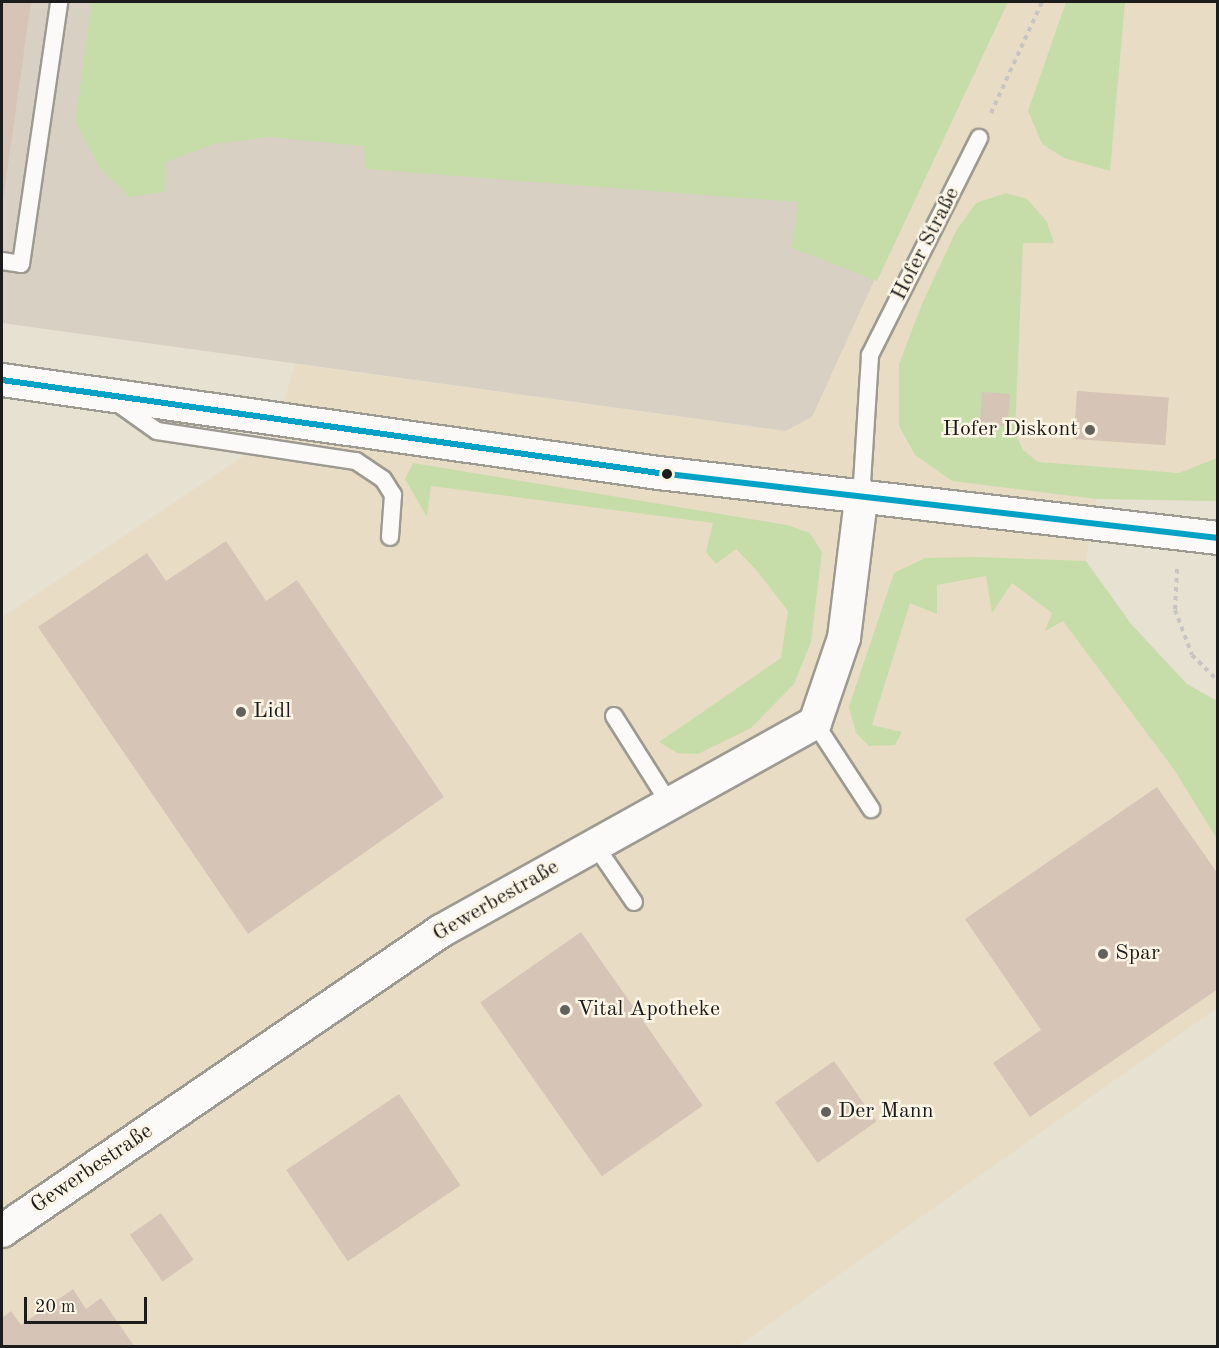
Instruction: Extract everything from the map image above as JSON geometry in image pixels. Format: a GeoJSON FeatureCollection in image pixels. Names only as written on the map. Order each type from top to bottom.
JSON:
{"type":"FeatureCollection","features":[{"type":"Feature","properties":{"kind":"street"},"geometry":{"type":"LineString","coordinates":[[2,380],[659,473],[861,499],[1218,538]]}},
{"type":"Feature","properties":{"kind":"street"},"geometry":{"type":"LineString","coordinates":[[815,723],[844,638],[861,499]]}},
{"type":"Feature","properties":{"kind":"street","name":"Gewerbestraße"},"geometry":{"type":"LineString","coordinates":[[2,1230],[441,931],[815,723]]}},
{"type":"Feature","properties":{"kind":"lane"},"geometry":{"type":"LineString","coordinates":[[2,261],[21,264],[58,2]]}},
{"type":"Feature","properties":{"kind":"lane","name":"Hofer Straße"},"geometry":{"type":"LineString","coordinates":[[861,499],[870,355],[979,138]]}},
{"type":"Feature","properties":{"kind":"lane"},"geometry":{"type":"LineString","coordinates":[[106,394],[157,431],[356,461],[383,479],[393,495],[390,537]]}},
{"type":"Feature","properties":{"kind":"lane"},"geometry":{"type":"LineString","coordinates":[[614,716],[669,803]]}},
{"type":"Feature","properties":{"kind":"lane"},"geometry":{"type":"LineString","coordinates":[[815,723],[871,809]]}},
{"type":"Feature","properties":{"kind":"lane"},"geometry":{"type":"LineString","coordinates":[[595,844],[634,902]]}},
{"type":"Feature","properties":{"kind":"path"},"geometry":{"type":"LineString","coordinates":[[979,138],[1042,2]]}},
{"type":"Feature","properties":{"kind":"path"},"geometry":{"type":"LineString","coordinates":[[1178,535],[1175,610],[1192,655],[1218,681]]}},
{"type":"Feature","properties":{"kind":"shaded area"},"geometry":{"type":"Polygon","coordinates":[[[2,2],[1001,2],[812,417],[785,431],[2,323],[2,2]]]}},
{"type":"Feature","properties":{"kind":"shaded area"},"geometry":{"type":"Polygon","coordinates":[[[1001,2],[1217,2],[1217,501],[1096,499],[1086,561],[1131,624],[1187,684],[1217,701],[1217,1008],[738,1346],[2,1346],[2,613],[4,616],[274,436],[295,364],[785,431],[1001,2]]]}},
{"type":"Feature","properties":{"kind":"green space"},"geometry":{"type":"Polygon","coordinates":[[[92,2],[1008,2],[877,281],[792,248],[798,202],[365,169],[364,146],[269,137],[214,144],[166,162],[164,192],[130,197],[100,168],[75,121],[92,2]]]}},
{"type":"Feature","properties":{"kind":"green space"},"geometry":{"type":"Polygon","coordinates":[[[1066,2],[1125,2],[1110,171],[1064,158],[1042,144],[1028,111],[1066,2]]]}},
{"type":"Feature","properties":{"kind":"green space"},"geometry":{"type":"Polygon","coordinates":[[[1006,193],[1027,199],[1047,222],[1054,243],[1023,243],[1015,432],[1023,450],[1038,462],[1179,473],[1217,458],[1217,501],[1096,499],[952,481],[915,455],[899,426],[899,364],[922,304],[956,231],[976,203],[1006,193]]]}},
{"type":"Feature","properties":{"kind":"green space"},"geometry":{"type":"Polygon","coordinates":[[[413,463],[787,525],[810,533],[822,552],[811,642],[794,684],[751,728],[698,754],[677,753],[659,742],[781,658],[788,611],[758,572],[736,549],[716,564],[706,552],[713,523],[431,486],[427,517],[405,479],[413,463]]]}},
{"type":"Feature","properties":{"kind":"green space"},"geometry":{"type":"Polygon","coordinates":[[[974,557],[1086,561],[1131,624],[1187,684],[1217,701],[1217,839],[1173,768],[1063,621],[1045,631],[1052,613],[1012,583],[992,613],[986,576],[937,585],[937,614],[910,603],[872,725],[902,732],[895,745],[869,746],[856,733],[849,707],[894,573],[925,558],[974,557]]]}},
{"type":"Feature","properties":{"kind":"building"},"geometry":{"type":"Polygon","coordinates":[[[2,2],[31,2],[3,200],[2,200],[2,2]]]}},
{"type":"Feature","properties":{"kind":"building"},"geometry":{"type":"Polygon","coordinates":[[[1077,391],[1169,397],[1165,445],[1074,439],[1077,391]]]}},
{"type":"Feature","properties":{"kind":"building"},"geometry":{"type":"Polygon","coordinates":[[[982,392],[1010,394],[1008,426],[980,424],[982,392]]]}},
{"type":"Feature","properties":{"kind":"building","name":"Lidl"},"geometry":{"type":"Polygon","coordinates":[[[226,541],[266,601],[297,580],[444,797],[248,934],[38,627],[147,553],[166,581],[226,541]]]}},
{"type":"Feature","properties":{"kind":"building","name":"Spar"},"geometry":{"type":"Polygon","coordinates":[[[1157,787],[1218,874],[1218,989],[1030,1117],[993,1063],[1041,1030],[965,919],[1157,787]]]}},
{"type":"Feature","properties":{"kind":"building"},"geometry":{"type":"Polygon","coordinates":[[[581,932],[703,1106],[602,1176],[480,1003],[581,932]]]}},
{"type":"Feature","properties":{"kind":"building","name":"Der Mann"},"geometry":{"type":"Polygon","coordinates":[[[834,1061],[876,1122],[817,1163],[775,1102],[834,1061]]]}},
{"type":"Feature","properties":{"kind":"building"},"geometry":{"type":"Polygon","coordinates":[[[399,1094],[461,1185],[348,1261],[286,1170],[399,1094]]]}},
{"type":"Feature","properties":{"kind":"building"},"geometry":{"type":"Polygon","coordinates":[[[161,1213],[194,1260],[163,1281],[130,1235],[161,1213]]]}},
{"type":"Feature","properties":{"kind":"building"},"geometry":{"type":"Polygon","coordinates":[[[73,1289],[86,1309],[101,1298],[134,1346],[2,1346],[2,1318],[11,1311],[21,1325],[73,1289]]]}},
{"type":"Feature","properties":{"kind":"transit line"},"geometry":{"type":"LineString","coordinates":[[2,380],[659,473],[1218,538]]}},
{"type":"Feature","properties":{"kind":"place","name":"Hofer Diskont"},"geometry":{"type":"Point","coordinates":[1090,430]}},
{"type":"Feature","properties":{"kind":"place","name":"Lidl"},"geometry":{"type":"Point","coordinates":[241,712]}},
{"type":"Feature","properties":{"kind":"place","name":"Spar"},"geometry":{"type":"Point","coordinates":[1103,954]}},
{"type":"Feature","properties":{"kind":"place","name":"Vital Apotheke"},"geometry":{"type":"Point","coordinates":[565,1010]}},
{"type":"Feature","properties":{"kind":"place","name":"Der Mann"},"geometry":{"type":"Point","coordinates":[826,1112]}}]}
